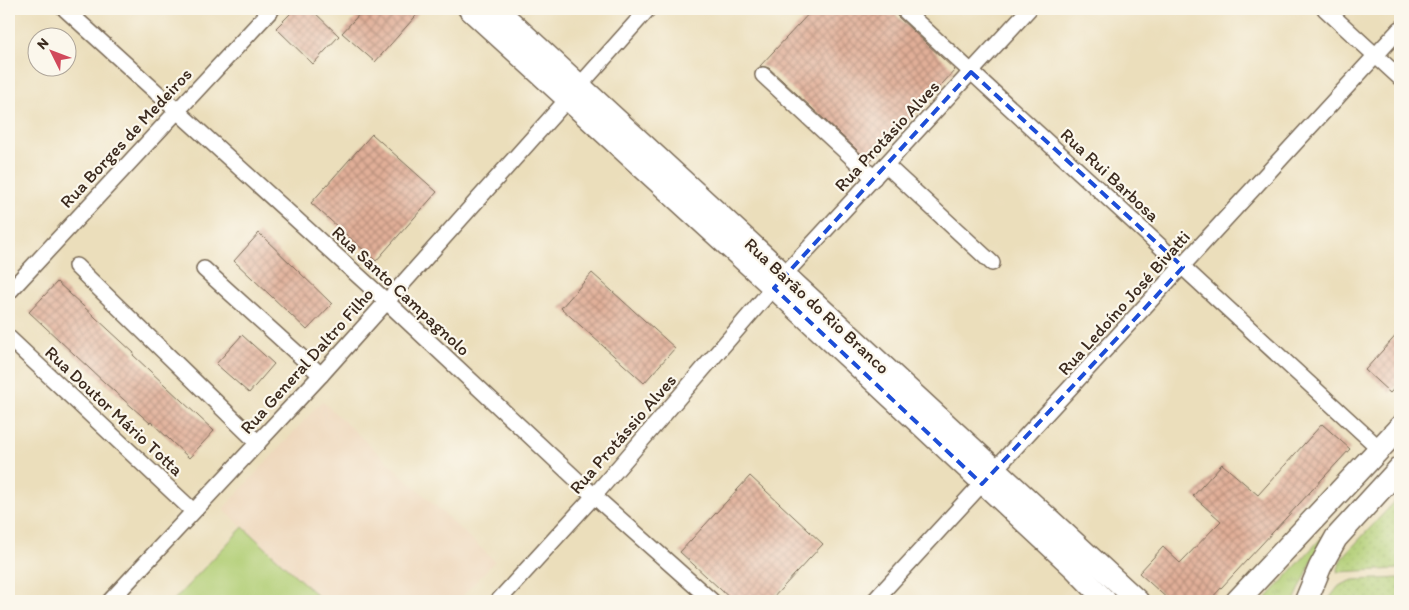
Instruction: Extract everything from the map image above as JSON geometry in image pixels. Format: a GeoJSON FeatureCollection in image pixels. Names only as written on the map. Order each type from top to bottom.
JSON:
{"type":"FeatureCollection","features":[{"type":"Feature","properties":{"kind":"main road","name":"Rua Barão do Rio Branco"},"geometry":{"type":"LineString","coordinates":[[469,9],[574,92]]}},
{"type":"Feature","properties":{"kind":"main road","name":"Rua Barão do Rio Branco"},"geometry":{"type":"LineString","coordinates":[[497,9],[574,92],[989,478],[1138,601]]}},
{"type":"Feature","properties":{"kind":"main road"},"geometry":{"type":"LineString","coordinates":[[1237,601],[1400,428]]}},
{"type":"Feature","properties":{"kind":"main road"},"geometry":{"type":"LineString","coordinates":[[1306,601],[1320,567],[1336,538],[1400,468]]}},
{"type":"Feature","properties":{"kind":"main road","name":"Rua Barão do Rio Branco"},"geometry":{"type":"LineString","coordinates":[[989,478],[1106,601]]}},
{"type":"Feature","properties":{"kind":"street","name":"Rua Santo Campagnolo"},"geometry":{"type":"LineString","coordinates":[[65,9],[176,112],[386,301],[594,496],[712,601]]}},
{"type":"Feature","properties":{"kind":"street","name":"Rua Borges de Medeiros"},"geometry":{"type":"LineString","coordinates":[[9,292],[272,9]]}},
{"type":"Feature","properties":{"kind":"street","name":"Rua General Daltro Filho"},"geometry":{"type":"LineString","coordinates":[[110,601],[321,375],[648,9]]}},
{"type":"Feature","properties":{"kind":"street","name":"Rua Rui Barbosa"},"geometry":{"type":"LineString","coordinates":[[904,9],[1380,449]]}},
{"type":"Feature","properties":{"kind":"street","name":"Rua Protásio Alves"},"geometry":{"type":"LineString","coordinates":[[779,282],[1029,9]]}},
{"type":"Feature","properties":{"kind":"street"},"geometry":{"type":"LineString","coordinates":[[1325,9],[1400,78]]}},
{"type":"Feature","properties":{"kind":"street","name":"Rua Ledoíno José Bivatti"},"geometry":{"type":"LineString","coordinates":[[874,601],[1400,29]]}},
{"type":"Feature","properties":{"kind":"street"},"geometry":{"type":"LineString","coordinates":[[763,75],[874,178]]}},
{"type":"Feature","properties":{"kind":"street"},"geometry":{"type":"LineString","coordinates":[[886,165],[992,263]]}},
{"type":"Feature","properties":{"kind":"street"},"geometry":{"type":"LineString","coordinates":[[76,266],[258,443]]}},
{"type":"Feature","properties":{"kind":"street"},"geometry":{"type":"LineString","coordinates":[[204,269],[321,375]]}},
{"type":"Feature","properties":{"kind":"street","name":"Rua Protássio Alves"},"geometry":{"type":"LineString","coordinates":[[498,601],[594,496],[779,282]]}},
{"type":"Feature","properties":{"kind":"street","name":"Rua Doutor Mário Totta"},"geometry":{"type":"LineString","coordinates":[[9,338],[193,511]]}},
{"type":"Feature","properties":{"kind":"highlighted area"},"geometry":{"type":"Polygon","coordinates":[[[971,72],[1183,267],[982,484],[774,288],[971,72]]]}},
{"type":"Feature","properties":{"kind":"shaded area"},"geometry":{"type":"Polygon","coordinates":[[[322,401],[495,561],[458,601],[323,601],[223,509],[322,401]]]}},
{"type":"Feature","properties":{"kind":"green space"},"geometry":{"type":"Polygon","coordinates":[[[1400,496],[1400,569],[1337,572],[1342,558],[1400,496]]]}},
{"type":"Feature","properties":{"kind":"green space"},"geometry":{"type":"Polygon","coordinates":[[[1334,524],[1312,561],[1294,601],[1264,601],[1334,524]]]}},
{"type":"Feature","properties":{"kind":"green space"},"geometry":{"type":"Polygon","coordinates":[[[243,527],[323,601],[173,601],[243,527]]]}},
{"type":"Feature","properties":{"kind":"green space"},"geometry":{"type":"Polygon","coordinates":[[[1400,578],[1400,601],[1327,601],[1339,586],[1353,580],[1400,578]]]}},
{"type":"Feature","properties":{"kind":"building"},"geometry":{"type":"Polygon","coordinates":[[[295,9],[311,9],[339,36],[313,64],[276,28],[295,9]]]}},
{"type":"Feature","properties":{"kind":"building"},"geometry":{"type":"Polygon","coordinates":[[[364,9],[422,9],[375,62],[342,33],[364,9]]]}},
{"type":"Feature","properties":{"kind":"building"},"geometry":{"type":"Polygon","coordinates":[[[813,9],[894,9],[897,16],[955,70],[870,162],[769,68],[760,66],[813,9]]]}},
{"type":"Feature","properties":{"kind":"building"},"geometry":{"type":"Polygon","coordinates":[[[372,134],[437,192],[376,261],[311,203],[372,134]]]}},
{"type":"Feature","properties":{"kind":"building"},"geometry":{"type":"Polygon","coordinates":[[[259,233],[332,304],[307,330],[234,261],[259,233]]]}},
{"type":"Feature","properties":{"kind":"building"},"geometry":{"type":"Polygon","coordinates":[[[592,273],[675,348],[644,383],[561,308],[592,273]]]}},
{"type":"Feature","properties":{"kind":"building"},"geometry":{"type":"Polygon","coordinates":[[[57,282],[134,353],[133,355],[214,431],[189,458],[29,312],[57,282]]]}},
{"type":"Feature","properties":{"kind":"building"},"geometry":{"type":"Polygon","coordinates":[[[1400,331],[1400,382],[1390,393],[1365,370],[1400,331]]]}},
{"type":"Feature","properties":{"kind":"building"},"geometry":{"type":"Polygon","coordinates":[[[242,335],[274,364],[249,393],[216,364],[242,335]]]}},
{"type":"Feature","properties":{"kind":"building"},"geometry":{"type":"Polygon","coordinates":[[[1322,424],[1350,449],[1209,601],[1170,601],[1139,573],[1163,547],[1180,563],[1221,521],[1193,496],[1222,464],[1258,495],[1322,424]]]}},
{"type":"Feature","properties":{"kind":"building"},"geometry":{"type":"Polygon","coordinates":[[[750,476],[823,544],[770,601],[733,601],[680,552],[750,476]]]}}]}
